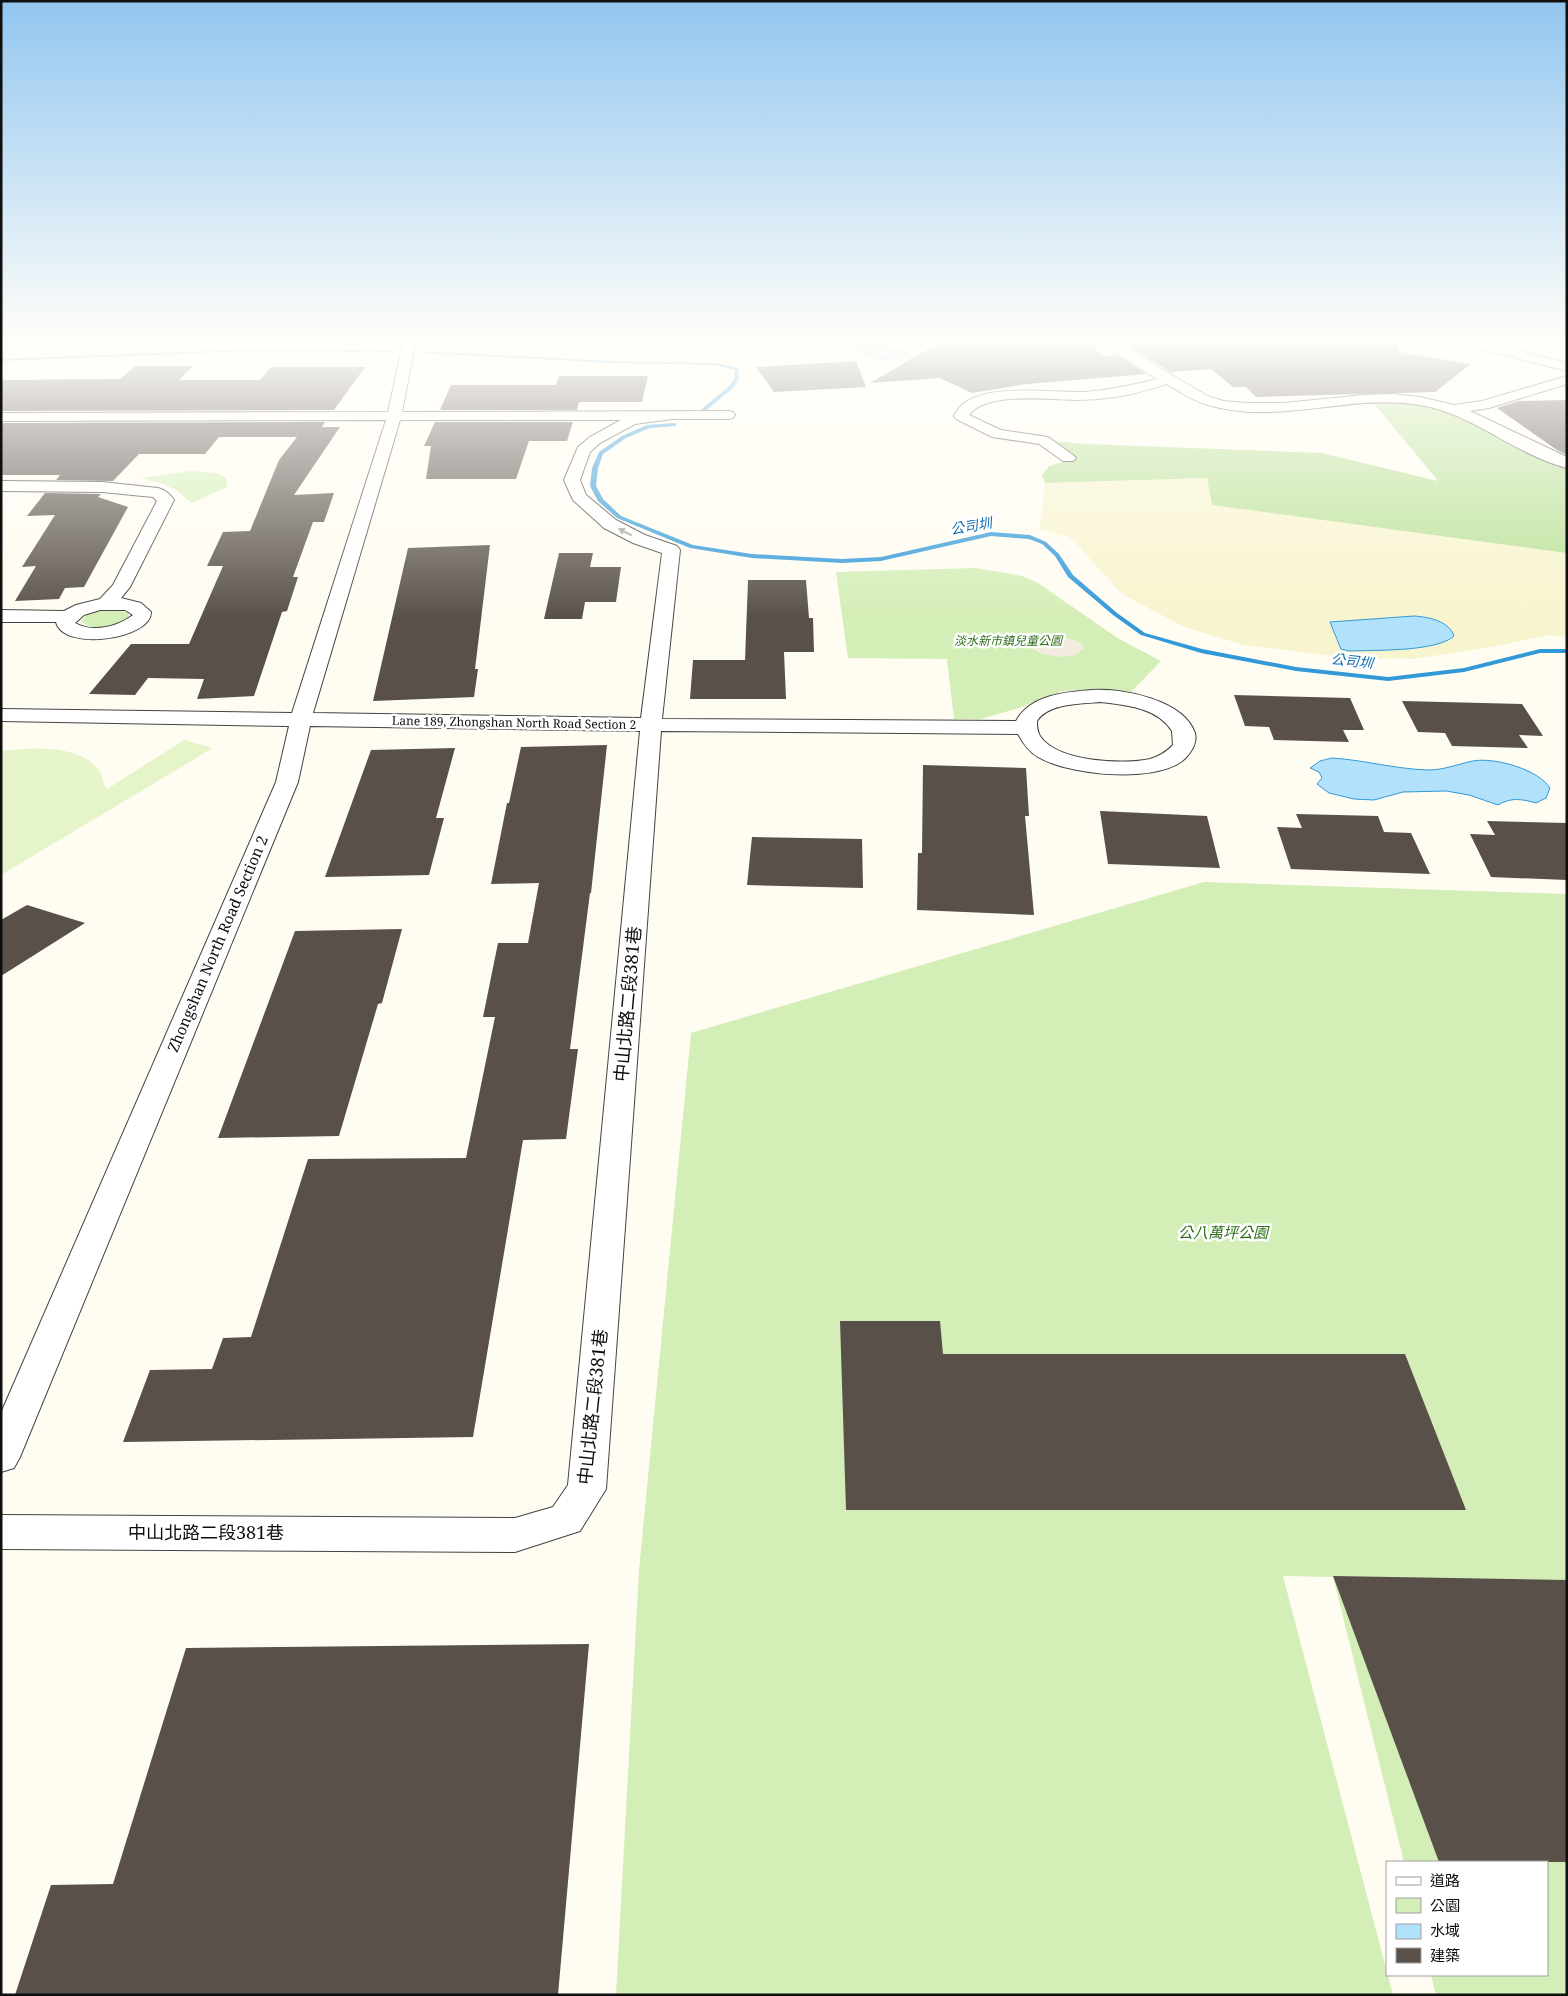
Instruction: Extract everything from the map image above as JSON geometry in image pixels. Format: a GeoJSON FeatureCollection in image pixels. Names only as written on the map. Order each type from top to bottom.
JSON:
{"type":"FeatureCollection","features":[{"type":"Feature","properties":{"kind":"street","name":"Zhongshan North Road Section 2"},"geometry":{"type":"LineString","coordinates":[[1,1456],[287,782],[302,720],[389,432]]}},
{"type":"Feature","properties":{"kind":"street","name":"中山北路二段381巷"},"geometry":{"type":"LineString","coordinates":[[1,1532],[515,1535],[566,1519],[587,1489],[651,725],[671,550],[639,539],[610,524],[579,498],[572,480],[583,450],[609,432]]}},
{"type":"Feature","properties":{"kind":"street"},"geometry":{"type":"LineString","coordinates":[[992,432],[1043,440],[1068,458]]}},
{"type":"Feature","properties":{"kind":"street"},"geometry":{"type":"LineString","coordinates":[[1504,432],[1551,457],[1567,463]]}},
{"type":"Feature","properties":{"kind":"street"},"geometry":{"type":"LineString","coordinates":[[1,486],[102,487],[158,492],[166,500],[121,587],[106,604]]}},
{"type":"Feature","properties":{"kind":"street"},"geometry":{"type":"LineString","coordinates":[[106,604],[119,604],[138,608],[142,612],[142,617],[128,627],[109,632],[78,632],[66,626],[64,622],[68,617],[83,609],[106,604]]}},
{"type":"Feature","properties":{"kind":"street"},"geometry":{"type":"LineString","coordinates":[[1,616],[68,617]]}},
{"type":"Feature","properties":{"kind":"street"},"geometry":{"type":"LineString","coordinates":[[1100,696],[1124,699],[1154,707],[1179,723],[1186,735],[1183,747],[1172,758],[1125,769],[1097,768],[1069,762],[1046,753],[1032,741],[1026,728],[1029,718],[1039,708],[1070,698],[1100,696]]}},
{"type":"Feature","properties":{"kind":"street","name":"Lane 189, Zhongshan North Road Section 2"},"geometry":{"type":"LineString","coordinates":[[1,714],[651,725],[1026,728]]}},
{"type":"Feature","properties":{"kind":"shaded area"},"geometry":{"type":"Polygon","coordinates":[[[1207,478],[1567,552],[1567,637],[1548,635],[1497,646],[1413,659],[1341,657],[1244,645],[1184,627],[1122,594],[1070,537],[1040,529],[1045,483],[1207,478]]]}},
{"type":"Feature","properties":{"kind":"shaded area"},"geometry":{"type":"Polygon","coordinates":[[[1058,635],[1080,642],[1084,649],[1075,655],[1059,657],[1042,654],[1032,648],[1032,641],[1036,638],[1058,635]]]}},
{"type":"Feature","properties":{"kind":"green space"},"geometry":{"type":"Polygon","coordinates":[[[1398,432],[1495,432],[1567,466],[1567,553],[1212,505],[1207,478],[1045,483],[1042,475],[1049,466],[1073,459],[1051,441],[1322,453],[1438,481],[1398,432]]]}},
{"type":"Feature","properties":{"kind":"green space"},"geometry":{"type":"Polygon","coordinates":[[[191,471],[216,473],[227,478],[227,487],[192,503],[176,490],[161,483],[141,478],[191,471]]]}},
{"type":"Feature","properties":{"kind":"green space","name":"淡水新市鎮兒童公園"},"geometry":{"type":"Polygon","coordinates":[[[976,568],[1022,576],[1038,583],[1119,639],[1161,661],[1131,692],[1101,689],[1062,691],[1016,709],[980,719],[954,719],[947,659],[848,658],[836,572],[976,568]]]}},
{"type":"Feature","properties":{"kind":"green space"},"geometry":{"type":"Polygon","coordinates":[[[101,610],[117,610],[128,613],[128,619],[104,628],[92,627],[81,621],[87,615],[101,610]]]}},
{"type":"Feature","properties":{"kind":"green space"},"geometry":{"type":"Polygon","coordinates":[[[184,740],[213,748],[1,875],[1,751],[52,749],[78,755],[98,769],[107,789],[184,740]]]}},
{"type":"Feature","properties":{"kind":"green space","name":"公八萬坪公園"},"geometry":{"type":"Polygon","coordinates":[[[1204,882],[1567,894],[1567,1995],[1436,1995],[1431,1976],[1548,1976],[1548,1861],[1404,1861],[1333,1577],[1283,1576],[1386,1968],[1386,1976],[1388,1976],[1393,1995],[616,1995],[639,1570],[691,1033],[1204,882]]]}},
{"type":"Feature","properties":{"kind":"water"},"geometry":{"type":"Polygon","coordinates":[[[1414,616],[1426,617],[1443,623],[1454,636],[1446,641],[1420,648],[1349,651],[1341,649],[1330,622],[1414,616]]]}},
{"type":"Feature","properties":{"kind":"water"},"geometry":{"type":"Polygon","coordinates":[[[1332,758],[1428,770],[1473,761],[1492,761],[1526,770],[1544,781],[1550,788],[1546,798],[1536,803],[1517,800],[1507,801],[1498,805],[1469,795],[1446,791],[1403,792],[1374,800],[1354,799],[1329,793],[1317,784],[1322,778],[1319,772],[1310,768],[1320,761],[1332,758]]]}},
{"type":"Feature","properties":{"kind":"building"},"geometry":{"type":"Polygon","coordinates":[[[1,432],[337,432],[294,495],[334,493],[324,522],[313,522],[293,577],[298,577],[287,611],[282,612],[254,696],[197,699],[204,679],[148,678],[135,695],[89,694],[131,644],[189,644],[223,566],[207,566],[223,532],[250,531],[279,460],[297,437],[219,437],[205,454],[139,454],[113,481],[56,480],[60,475],[1,475],[1,432]]]}},
{"type":"Feature","properties":{"kind":"building"},"geometry":{"type":"Polygon","coordinates":[[[430,432],[570,432],[567,441],[529,441],[516,479],[426,479],[431,446],[424,446],[430,432]]]}},
{"type":"Feature","properties":{"kind":"building"},"geometry":{"type":"Polygon","coordinates":[[[1531,432],[1567,432],[1567,455],[1531,432]]]}},
{"type":"Feature","properties":{"kind":"building"},"geometry":{"type":"Polygon","coordinates":[[[45,493],[101,494],[98,497],[128,507],[84,587],[65,588],[59,599],[15,601],[36,566],[22,567],[55,515],[27,516],[45,493]]]}},
{"type":"Feature","properties":{"kind":"building"},"geometry":{"type":"Polygon","coordinates":[[[490,545],[475,669],[478,669],[474,697],[373,701],[408,548],[490,545]]]}},
{"type":"Feature","properties":{"kind":"building"},"geometry":{"type":"Polygon","coordinates":[[[559,553],[593,553],[590,567],[621,567],[616,602],[585,602],[582,619],[544,619],[559,553]]]}},
{"type":"Feature","properties":{"kind":"building"},"geometry":{"type":"Polygon","coordinates":[[[748,580],[806,580],[809,618],[813,618],[814,652],[784,652],[786,699],[690,699],[693,660],[745,660],[748,580]]]}},
{"type":"Feature","properties":{"kind":"building"},"geometry":{"type":"Polygon","coordinates":[[[1234,695],[1350,698],[1364,730],[1343,730],[1349,742],[1274,740],[1269,727],[1245,726],[1234,695]]]}},
{"type":"Feature","properties":{"kind":"building"},"geometry":{"type":"Polygon","coordinates":[[[1402,701],[1522,704],[1543,736],[1519,735],[1528,748],[1452,746],[1445,733],[1418,732],[1402,701]]]}},
{"type":"Feature","properties":{"kind":"building"},"geometry":{"type":"Polygon","coordinates":[[[607,745],[591,893],[570,1049],[578,1049],[566,1139],[523,1140],[473,1437],[123,1442],[150,1370],[212,1369],[223,1338],[251,1337],[308,1159],[466,1158],[495,1017],[483,1017],[498,943],[528,943],[539,883],[491,884],[507,803],[509,803],[521,747],[607,745]]]}},
{"type":"Feature","properties":{"kind":"building"},"geometry":{"type":"Polygon","coordinates":[[[455,748],[436,818],[444,818],[429,875],[325,877],[371,750],[455,748]]]}},
{"type":"Feature","properties":{"kind":"building"},"geometry":{"type":"Polygon","coordinates":[[[923,765],[1026,768],[1029,816],[1025,816],[1034,915],[917,910],[918,853],[922,853],[923,765]]]}},
{"type":"Feature","properties":{"kind":"building"},"geometry":{"type":"Polygon","coordinates":[[[1100,811],[1207,816],[1220,868],[1108,864],[1100,811]]]}},
{"type":"Feature","properties":{"kind":"building"},"geometry":{"type":"Polygon","coordinates":[[[1296,814],[1378,816],[1384,832],[1411,833],[1430,874],[1291,869],[1277,827],[1302,828],[1296,814]]]}},
{"type":"Feature","properties":{"kind":"building"},"geometry":{"type":"Polygon","coordinates":[[[1487,821],[1567,823],[1567,880],[1491,877],[1470,834],[1495,835],[1487,821]]]}},
{"type":"Feature","properties":{"kind":"building"},"geometry":{"type":"Polygon","coordinates":[[[752,837],[862,839],[863,888],[747,885],[752,837]]]}},
{"type":"Feature","properties":{"kind":"building"},"geometry":{"type":"Polygon","coordinates":[[[27,905],[85,923],[1,976],[1,920],[27,905]]]}},
{"type":"Feature","properties":{"kind":"building"},"geometry":{"type":"Polygon","coordinates":[[[402,929],[382,1003],[378,1004],[339,1136],[218,1138],[295,931],[402,929]]]}},
{"type":"Feature","properties":{"kind":"building"},"geometry":{"type":"Polygon","coordinates":[[[840,1321],[940,1321],[943,1354],[1405,1354],[1466,1510],[846,1510],[840,1321]]]}},
{"type":"Feature","properties":{"kind":"building"},"geometry":{"type":"Polygon","coordinates":[[[1333,1576],[1567,1580],[1567,1862],[1439,1861],[1333,1576]]]}},
{"type":"Feature","properties":{"kind":"building"},"geometry":{"type":"Polygon","coordinates":[[[589,1644],[558,1995],[15,1995],[51,1885],[113,1884],[186,1648],[589,1644]]]}},
{"type":"Feature","properties":{"kind":"waterway","name":"公司圳"},"geometry":{"type":"LineString","coordinates":[[635,432],[624,437],[601,453],[595,468],[593,486],[600,500],[619,517],[692,547],[752,556],[842,561],[881,559],[991,534],[1030,537],[1044,543],[1057,555],[1070,576],[1115,614],[1143,634],[1201,651],[1296,669],[1388,679],[1464,670],[1540,651],[1567,651]]}}]}
